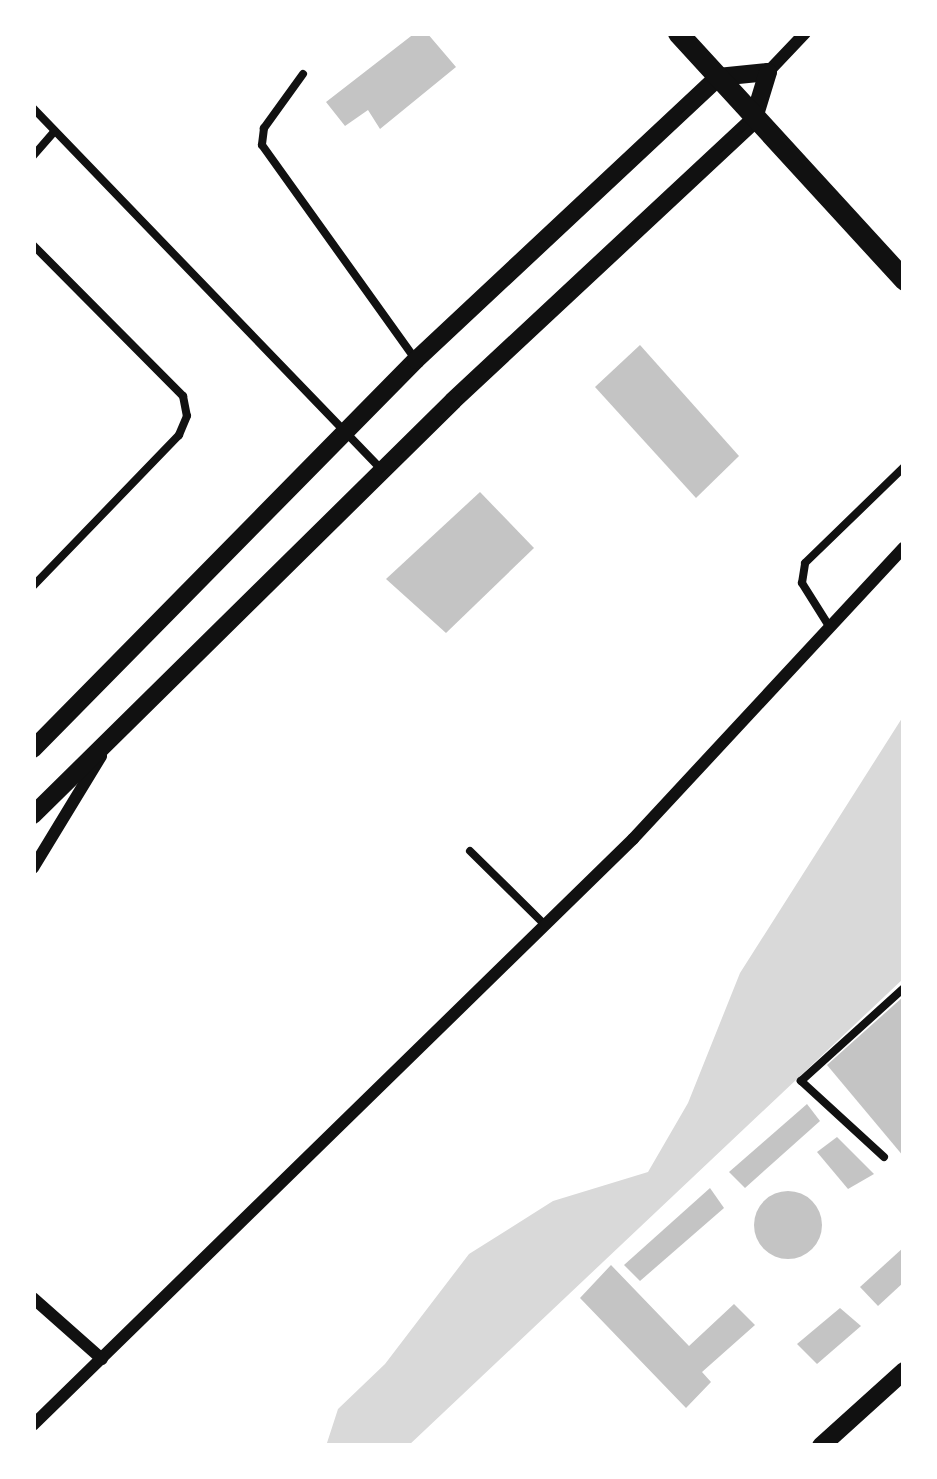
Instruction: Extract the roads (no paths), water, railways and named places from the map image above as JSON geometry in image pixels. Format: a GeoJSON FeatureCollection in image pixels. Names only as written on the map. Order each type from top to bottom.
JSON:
{"type":"FeatureCollection","features":[{"type":"Feature","properties":{"kind":"main road"},"geometry":{"type":"LineString","coordinates":[[678,33],[753,121],[904,280]]}},
{"type":"Feature","properties":{"kind":"street"},"geometry":{"type":"LineString","coordinates":[[33,815],[382,471],[753,121],[768,73],[805,33]]}},
{"type":"Feature","properties":{"kind":"street"},"geometry":{"type":"LineString","coordinates":[[33,748],[416,360],[718,77],[768,73]]}},
{"type":"Feature","properties":{"kind":"street"},"geometry":{"type":"LineString","coordinates":[[33,1425],[545,925],[904,547]]}},
{"type":"Feature","properties":{"kind":"street"},"geometry":{"type":"LineString","coordinates":[[33,868],[111,738]]}},
{"type":"Feature","properties":{"kind":"street"},"geometry":{"type":"LineString","coordinates":[[33,1298],[102,1359]]}},
{"type":"Feature","properties":{"kind":"street"},"geometry":{"type":"LineString","coordinates":[[821,1446],[904,1371]]}},
{"type":"Feature","properties":{"kind":"lane"},"geometry":{"type":"LineString","coordinates":[[303,74],[264,128],[262,145],[416,360]]}},
{"type":"Feature","properties":{"kind":"lane"},"geometry":{"type":"LineString","coordinates":[[33,108],[382,471]]}},
{"type":"Feature","properties":{"kind":"lane"},"geometry":{"type":"LineString","coordinates":[[33,156],[55,131]]}},
{"type":"Feature","properties":{"kind":"lane"},"geometry":{"type":"LineString","coordinates":[[33,245],[182,396],[187,416],[179,435],[33,586]]}},
{"type":"Feature","properties":{"kind":"lane"},"geometry":{"type":"LineString","coordinates":[[830,627],[802,583],[805,563],[904,467]]}},
{"type":"Feature","properties":{"kind":"lane"},"geometry":{"type":"LineString","coordinates":[[470,851],[545,925]]}},
{"type":"Feature","properties":{"kind":"lane"},"geometry":{"type":"LineString","coordinates":[[884,1157],[802,1081],[904,988]]}}]}
